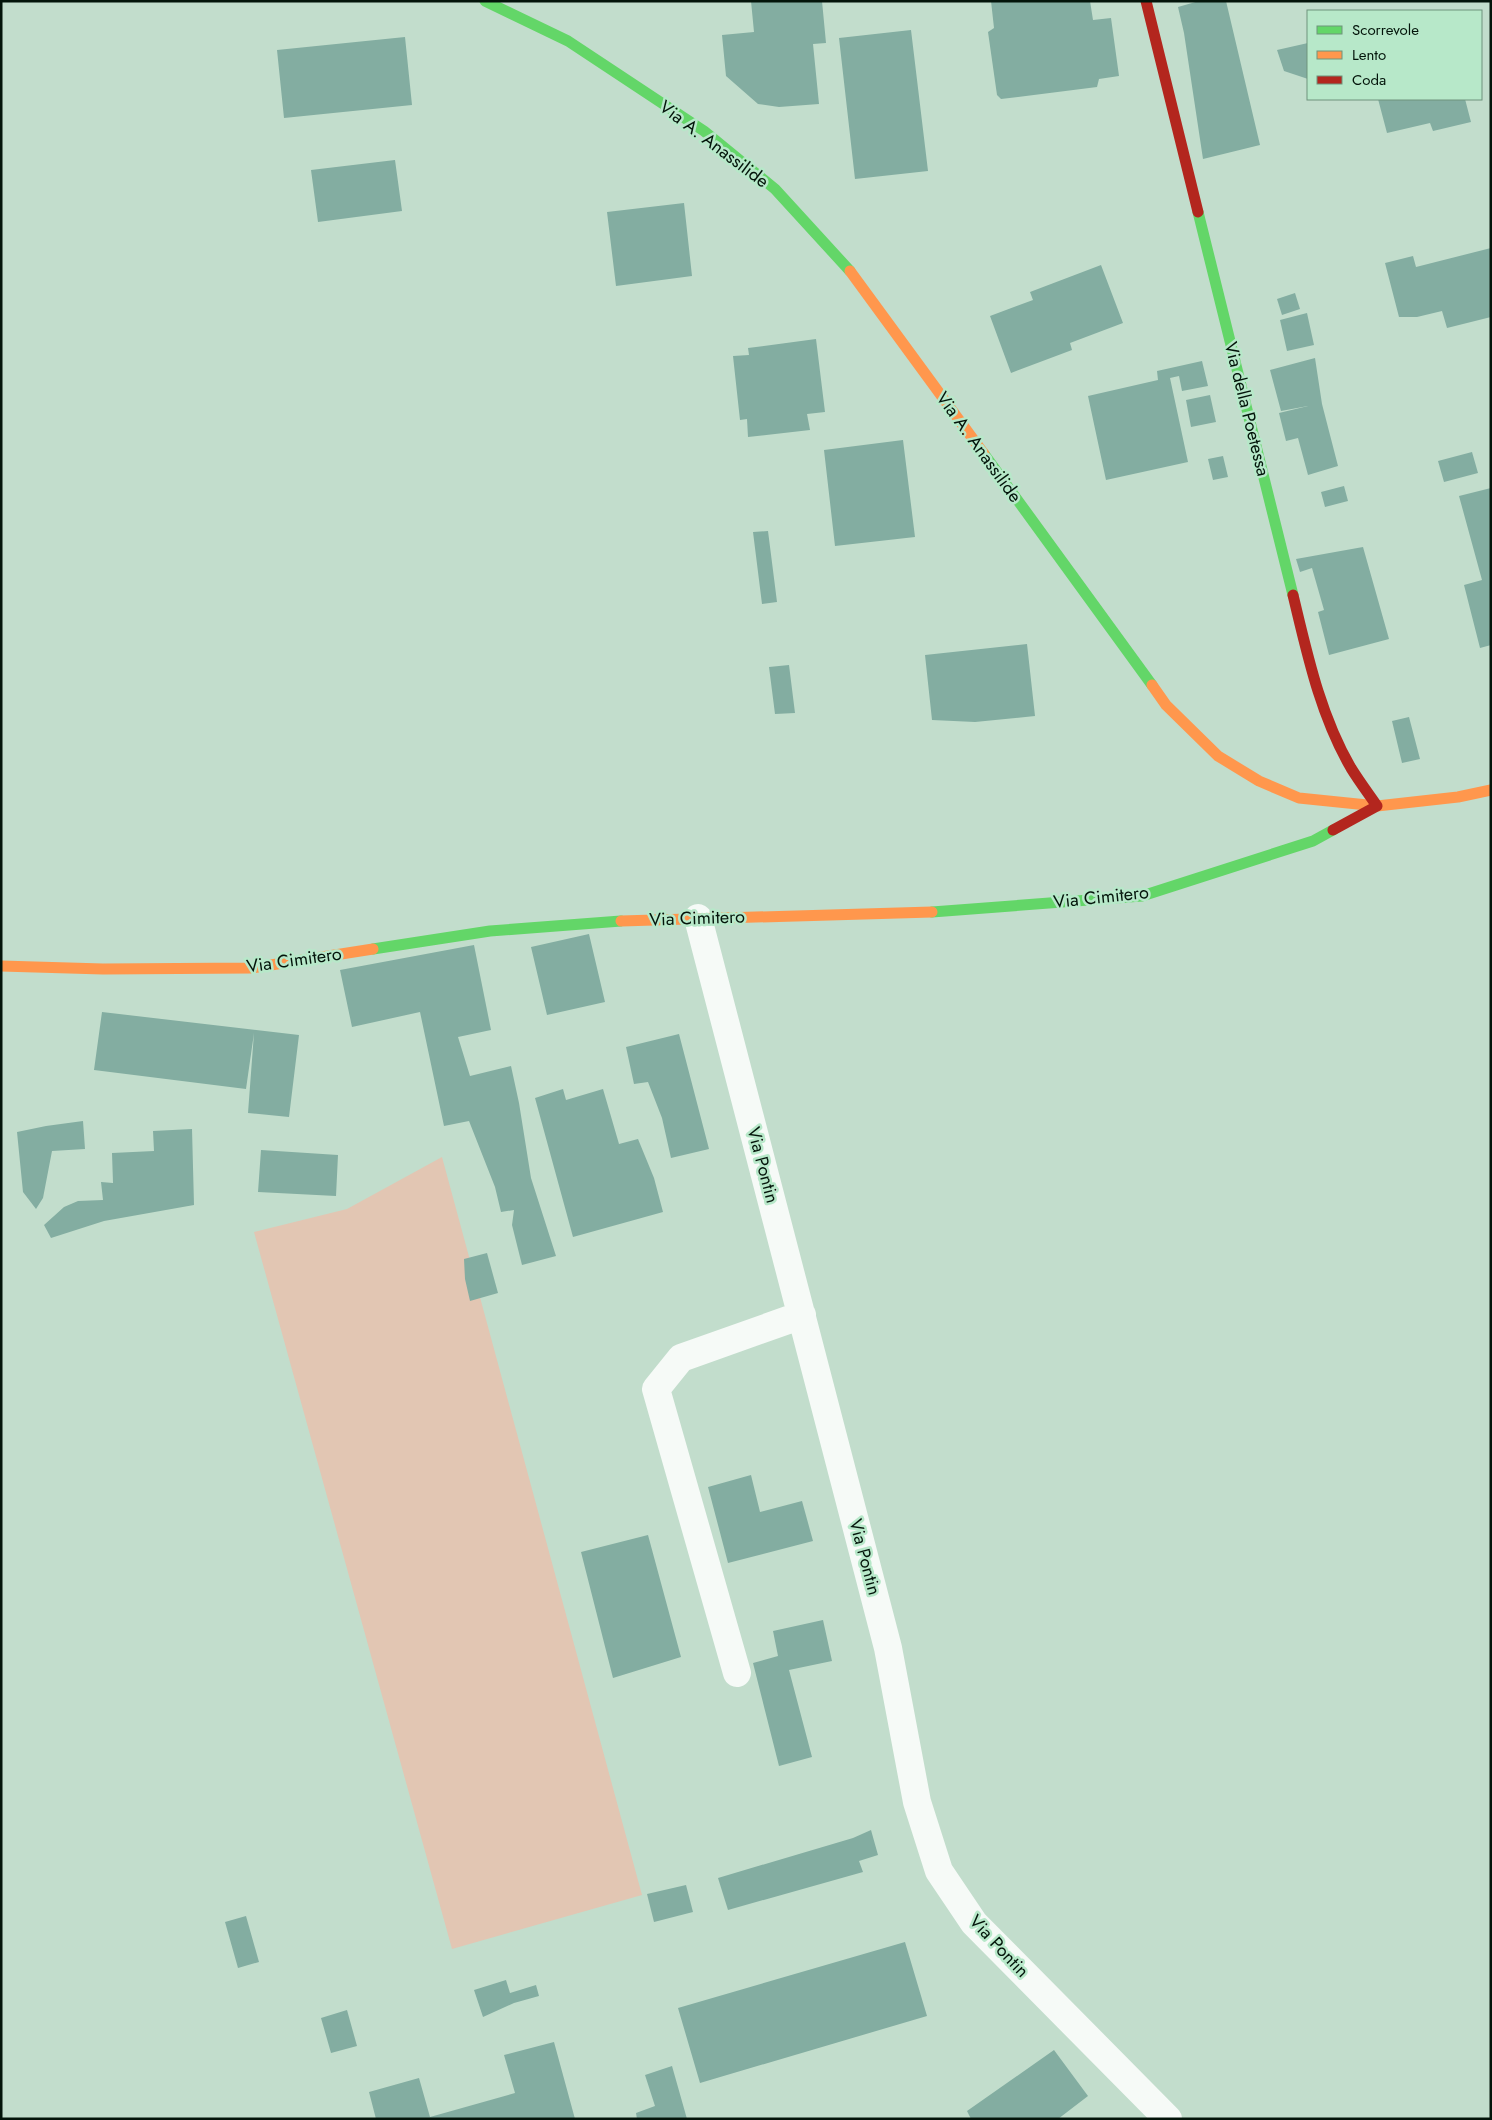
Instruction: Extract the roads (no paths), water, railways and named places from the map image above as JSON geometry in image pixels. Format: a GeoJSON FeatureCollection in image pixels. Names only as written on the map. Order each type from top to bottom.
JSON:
{"type":"FeatureCollection","features":[{"type":"Feature","properties":{"kind":"street","name":"Via A. Anassilide"},"geometry":{"type":"LineString","coordinates":[[485,1],[568,41],[704,131],[775,189],[853,274],[1166,705],[1218,756],[1259,781],[1299,798],[1377,806],[1458,797],[1491,790]]}},
{"type":"Feature","properties":{"kind":"street","name":"Via della Poetessa"},"geometry":{"type":"LineString","coordinates":[[1146,1],[1313,676],[1333,732],[1351,768],[1377,806]]}},
{"type":"Feature","properties":{"kind":"street","name":"Via Cimitero"},"geometry":{"type":"LineString","coordinates":[[1,966],[103,969],[252,968],[490,931],[598,922],[932,912],[1142,896],[1313,841],[1377,806]]}},
{"type":"Feature","properties":{"kind":"street","name":"Via Pontin"},"geometry":{"type":"LineString","coordinates":[[698,918],[888,1648],[917,1802],[939,1871],[974,1923],[1168,2119]]}},
{"type":"Feature","properties":{"kind":"street"},"geometry":{"type":"LineString","coordinates":[[737,1673],[656,1389],[681,1358],[802,1315]]}}]}
